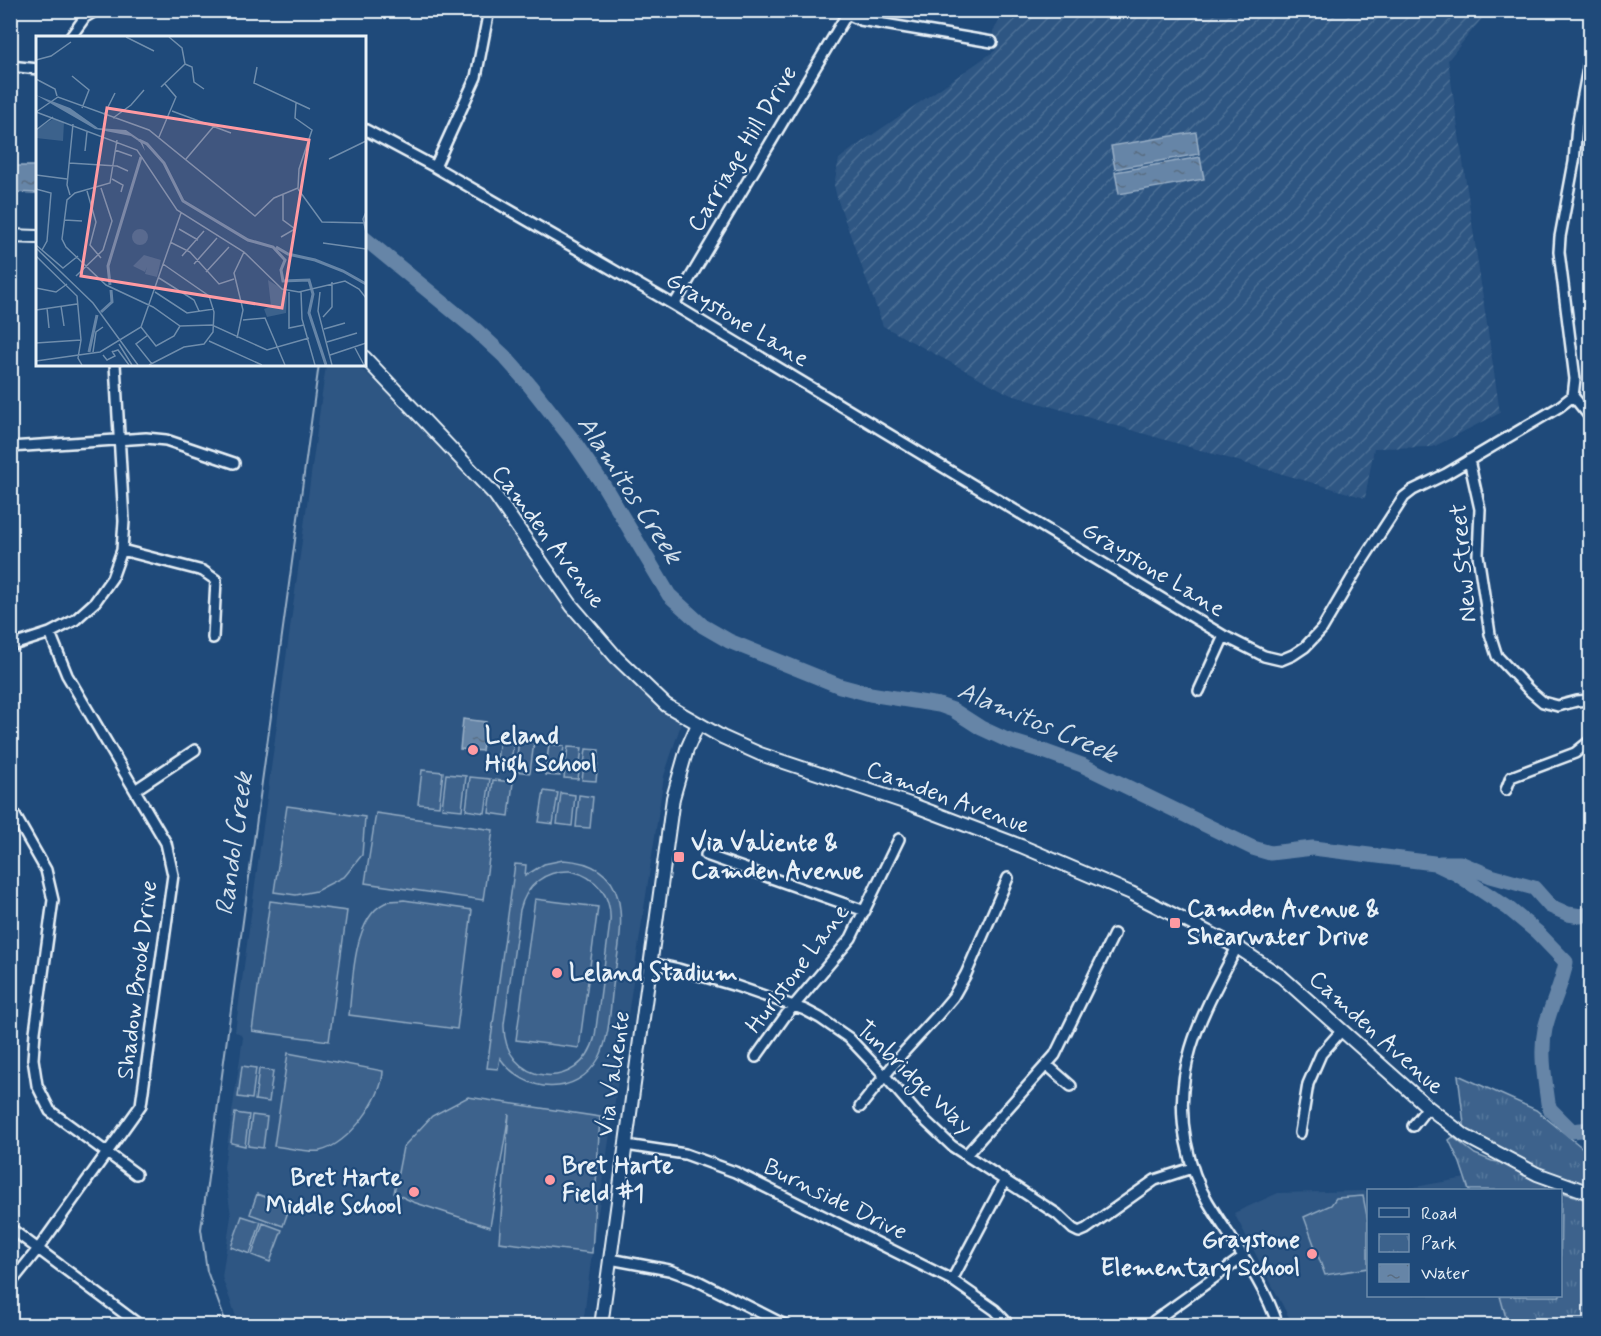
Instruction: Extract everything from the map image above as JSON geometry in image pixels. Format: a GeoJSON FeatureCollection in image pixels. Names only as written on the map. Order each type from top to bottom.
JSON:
{"type":"FeatureCollection","features":[{"type":"Feature","properties":{"kind":"street"},"geometry":{"type":"LineString","coordinates":[[71,36],[85,17],[97,10]]}},
{"type":"Feature","properties":{"kind":"street"},"geometry":{"type":"LineString","coordinates":[[435,166],[476,77],[489,10]]}},
{"type":"Feature","properties":{"kind":"street"},"geometry":{"type":"LineString","coordinates":[[846,12],[860,20],[992,42]]}},
{"type":"Feature","properties":{"kind":"street","name":"Carriage Hill Drive"},"geometry":{"type":"LineString","coordinates":[[674,305],[846,12]]}},
{"type":"Feature","properties":{"kind":"street"},"geometry":{"type":"LineString","coordinates":[[1590,58],[1559,244],[1559,262],[1575,379],[1573,396],[1590,417]]}},
{"type":"Feature","properties":{"kind":"street"},"geometry":{"type":"LineString","coordinates":[[10,66],[36,69]]}},
{"type":"Feature","properties":{"kind":"street","name":"Graystone Lane"},"geometry":{"type":"LineString","coordinates":[[366,130],[435,166],[674,305],[1224,636],[1264,656],[1281,660],[1305,647],[1322,629],[1404,496],[1559,407],[1573,396]]}},
{"type":"Feature","properties":{"kind":"street"},"geometry":{"type":"LineString","coordinates":[[10,236],[36,237]]}},
{"type":"Feature","properties":{"kind":"street","name":"Camden Avenue"},"geometry":{"type":"LineString","coordinates":[[366,359],[495,495],[572,606],[616,657],[676,712],[760,754],[913,805],[1021,846],[1131,893],[1237,947],[1282,977],[1428,1107],[1466,1136],[1537,1174],[1590,1193]]}},
{"type":"Feature","properties":{"kind":"street"},"geometry":{"type":"LineString","coordinates":[[10,646],[50,633],[75,620],[95,602],[112,578],[122,550],[123,521],[115,366]]}},
{"type":"Feature","properties":{"kind":"street"},"geometry":{"type":"LineString","coordinates":[[10,447],[146,438],[165,440],[234,463]]}},
{"type":"Feature","properties":{"kind":"street","name":"New Street"},"geometry":{"type":"LineString","coordinates":[[1469,460],[1480,509],[1478,555],[1490,634],[1497,656],[1529,690],[1544,702],[1558,706],[1590,700]]}},
{"type":"Feature","properties":{"kind":"street"},"geometry":{"type":"LineString","coordinates":[[122,550],[203,571],[216,580],[213,638]]}},
{"type":"Feature","properties":{"kind":"street","name":"Shadow Brook Drive"},"geometry":{"type":"LineString","coordinates":[[10,1284],[107,1155],[141,1105],[173,875],[166,843],[67,675],[50,633]]}},
{"type":"Feature","properties":{"kind":"street"},"geometry":{"type":"LineString","coordinates":[[1199,691],[1224,636]]}},
{"type":"Feature","properties":{"kind":"street","name":"Via Valiente"},"geometry":{"type":"LineString","coordinates":[[601,1326],[673,798],[687,749],[698,724]]}},
{"type":"Feature","properties":{"kind":"street"},"geometry":{"type":"LineString","coordinates":[[1506,790],[1511,777],[1575,753],[1590,741]]}},
{"type":"Feature","properties":{"kind":"street"},"geometry":{"type":"LineString","coordinates":[[135,790],[195,750]]}},
{"type":"Feature","properties":{"kind":"street"},"geometry":{"type":"LineString","coordinates":[[10,807],[46,870],[53,900],[35,1032],[33,1059],[37,1085],[50,1111],[107,1155],[136,1174]]}},
{"type":"Feature","properties":{"kind":"street","name":"Hurlstone Lane"},"geometry":{"type":"LineString","coordinates":[[756,1056],[851,938],[899,839]]}},
{"type":"Feature","properties":{"kind":"street"},"geometry":{"type":"LineString","coordinates":[[706,855],[865,911]]}},
{"type":"Feature","properties":{"kind":"street"},"geometry":{"type":"LineString","coordinates":[[860,1107],[902,1054],[953,997],[966,974],[1008,878]]}},
{"type":"Feature","properties":{"kind":"street"},"geometry":{"type":"LineString","coordinates":[[966,1155],[1055,1055],[1113,934]]}},
{"type":"Feature","properties":{"kind":"street"},"geometry":{"type":"LineString","coordinates":[[1237,947],[1195,1032],[1186,1061],[1182,1123],[1192,1168],[1207,1200],[1243,1257],[1278,1326]]}},
{"type":"Feature","properties":{"kind":"street","name":"Tunbridge Way"},"geometry":{"type":"LineString","coordinates":[[651,963],[736,986],[805,1010],[820,1018],[849,1038],[929,1125],[966,1155],[1057,1214],[1079,1232],[1155,1180],[1192,1168]]}},
{"type":"Feature","properties":{"kind":"street"},"geometry":{"type":"LineString","coordinates":[[1300,1133],[1308,1084],[1321,1054],[1342,1030]]}},
{"type":"Feature","properties":{"kind":"street"},"geometry":{"type":"LineString","coordinates":[[1047,1065],[1071,1086]]}},
{"type":"Feature","properties":{"kind":"street"},"geometry":{"type":"LineString","coordinates":[[1413,1126],[1428,1107]]}},
{"type":"Feature","properties":{"kind":"street","name":"Burnside Drive"},"geometry":{"type":"LineString","coordinates":[[626,1145],[685,1154],[735,1172],[952,1280],[995,1310],[1010,1326]]}},
{"type":"Feature","properties":{"kind":"street"},"geometry":{"type":"LineString","coordinates":[[952,1280],[1005,1180]]}},
{"type":"Feature","properties":{"kind":"street"},"geometry":{"type":"LineString","coordinates":[[10,1228],[130,1322],[141,1326]]}},
{"type":"Feature","properties":{"kind":"street"},"geometry":{"type":"LineString","coordinates":[[1154,1321],[1243,1257]]}},
{"type":"Feature","properties":{"kind":"street"},"geometry":{"type":"LineString","coordinates":[[610,1259],[669,1270],[694,1279],[787,1326]]}},
{"type":"Feature","properties":{"kind":"shaded area"},"geometry":{"type":"Polygon","coordinates":[[[1006,11],[1488,11],[1448,60],[1500,413],[1433,447],[1374,448],[1365,498],[1011,395],[883,326],[837,198],[834,185],[839,159],[996,50],[992,46],[993,31],[1006,11]]]}},
{"type":"Feature","properties":{"kind":"shaded area","name":"Leland High School"},"geometry":{"type":"Polygon","coordinates":[[[326,366],[359,366],[466,467],[634,680],[655,704],[676,717],[681,724],[664,776],[583,1325],[239,1325],[222,1277],[231,1216],[224,1167],[243,1038],[235,1032],[326,366]]]}},
{"type":"Feature","properties":{"kind":"shaded area"},"geometry":{"type":"Polygon","coordinates":[[[1466,1178],[1469,1189],[1403,1189],[1466,1178]]]}},
{"type":"Feature","properties":{"kind":"shaded area","name":"Graystone Elementary School"},"geometry":{"type":"Polygon","coordinates":[[[1367,1191],[1367,1297],[1500,1297],[1508,1325],[1293,1325],[1234,1213],[1278,1193],[1367,1191]]]}},
{"type":"Feature","properties":{"kind":"green space"},"geometry":{"type":"Polygon","coordinates":[[[500,737],[514,739],[510,770],[496,768],[500,737]]]}},
{"type":"Feature","properties":{"kind":"green space"},"geometry":{"type":"Polygon","coordinates":[[[519,740],[534,742],[530,773],[515,771],[519,740]]]}},
{"type":"Feature","properties":{"kind":"green space"},"geometry":{"type":"Polygon","coordinates":[[[549,744],[564,746],[560,776],[545,775],[549,744]]]}},
{"type":"Feature","properties":{"kind":"green space"},"geometry":{"type":"Polygon","coordinates":[[[568,747],[582,748],[578,779],[564,778],[568,747]]]}},
{"type":"Feature","properties":{"kind":"green space"},"geometry":{"type":"Polygon","coordinates":[[[586,749],[599,750],[596,781],[582,780],[586,749]]]}},
{"type":"Feature","properties":{"kind":"green space"},"geometry":{"type":"Polygon","coordinates":[[[422,770],[443,772],[439,806],[418,804],[422,770]]]}},
{"type":"Feature","properties":{"kind":"green space"},"geometry":{"type":"Polygon","coordinates":[[[446,774],[466,776],[462,810],[442,808],[446,774]]]}},
{"type":"Feature","properties":{"kind":"green space"},"geometry":{"type":"Polygon","coordinates":[[[470,777],[490,779],[485,813],[466,810],[470,777]]]}},
{"type":"Feature","properties":{"kind":"green space"},"geometry":{"type":"Polygon","coordinates":[[[493,780],[513,782],[509,816],[489,813],[493,780]]]}},
{"type":"Feature","properties":{"kind":"green space"},"geometry":{"type":"Polygon","coordinates":[[[544,791],[558,793],[553,824],[539,822],[544,791]]]}},
{"type":"Feature","properties":{"kind":"green space"},"geometry":{"type":"Polygon","coordinates":[[[561,793],[575,795],[572,826],[557,824],[561,793]]]}},
{"type":"Feature","properties":{"kind":"green space"},"geometry":{"type":"Polygon","coordinates":[[[579,795],[593,797],[590,828],[576,827],[579,795]]]}},
{"type":"Feature","properties":{"kind":"green space"},"geometry":{"type":"Polygon","coordinates":[[[287,806],[365,817],[362,855],[345,876],[316,891],[296,895],[274,892],[287,806]]]}},
{"type":"Feature","properties":{"kind":"green space"},"geometry":{"type":"Polygon","coordinates":[[[376,813],[493,830],[483,900],[365,883],[376,813]]]}},
{"type":"Feature","properties":{"kind":"green space"},"geometry":{"type":"Polygon","coordinates":[[[563,860],[588,864],[604,874],[615,888],[621,925],[609,1022],[603,1050],[589,1071],[577,1080],[564,1085],[550,1086],[523,1079],[510,1070],[500,1058],[498,1069],[487,1068],[515,864],[526,865],[525,876],[544,864],[563,860]],[[562,871],[545,876],[532,886],[520,910],[504,1024],[507,1044],[515,1060],[528,1070],[544,1075],[560,1074],[575,1068],[587,1055],[595,1036],[610,913],[601,889],[580,874],[562,871]]]}},
{"type":"Feature","properties":{"kind":"green space","name":"Leland Stadium"},"geometry":{"type":"Polygon","coordinates":[[[535,899],[598,907],[579,1048],[516,1040],[535,899]]]}},
{"type":"Feature","properties":{"kind":"green space"},"geometry":{"type":"Polygon","coordinates":[[[404,900],[472,910],[457,1029],[349,1015],[354,968],[361,933],[377,908],[390,901],[404,900]]]}},
{"type":"Feature","properties":{"kind":"green space"},"geometry":{"type":"Polygon","coordinates":[[[270,901],[347,911],[329,1041],[252,1031],[270,901]]]}},
{"type":"Feature","properties":{"kind":"green space"},"geometry":{"type":"Polygon","coordinates":[[[288,1053],[383,1071],[377,1094],[362,1119],[342,1140],[331,1147],[320,1151],[305,1151],[274,1146],[288,1053]]]}},
{"type":"Feature","properties":{"kind":"green space"},"geometry":{"type":"Polygon","coordinates":[[[242,1066],[256,1068],[252,1099],[238,1097],[242,1066]]]}},
{"type":"Feature","properties":{"kind":"green space"},"geometry":{"type":"Polygon","coordinates":[[[259,1069],[273,1071],[269,1102],[255,1100],[259,1069]]]}},
{"type":"Feature","properties":{"kind":"green space"},"geometry":{"type":"Polygon","coordinates":[[[1458,1075],[1536,1110],[1590,1154],[1590,1187],[1537,1170],[1465,1132],[1458,1075]]]}},
{"type":"Feature","properties":{"kind":"green space"},"geometry":{"type":"Polygon","coordinates":[[[468,1097],[600,1117],[592,1253],[499,1242],[509,1114],[490,1227],[413,1202],[394,1193],[403,1147],[432,1116],[468,1097]]]}},
{"type":"Feature","properties":{"kind":"green space"},"geometry":{"type":"Polygon","coordinates":[[[235,1113],[249,1115],[245,1146],[231,1143],[235,1113]]]}},
{"type":"Feature","properties":{"kind":"green space"},"geometry":{"type":"Polygon","coordinates":[[[252,1115],[267,1117],[263,1148],[248,1146],[252,1115]]]}},
{"type":"Feature","properties":{"kind":"green space"},"geometry":{"type":"Polygon","coordinates":[[[1453,1137],[1475,1154],[1504,1163],[1554,1189],[1469,1189],[1449,1140],[1453,1137]]]}},
{"type":"Feature","properties":{"kind":"green space"},"geometry":{"type":"Polygon","coordinates":[[[1562,1192],[1590,1201],[1590,1325],[1508,1325],[1500,1297],[1562,1297],[1562,1192]]]}},
{"type":"Feature","properties":{"kind":"green space"},"geometry":{"type":"Polygon","coordinates":[[[257,1194],[290,1206],[283,1226],[250,1214],[257,1194]]]}},
{"type":"Feature","properties":{"kind":"green space"},"geometry":{"type":"Polygon","coordinates":[[[1363,1196],[1367,1216],[1367,1268],[1325,1275],[1304,1217],[1331,1205],[1336,1198],[1363,1196]]]}},
{"type":"Feature","properties":{"kind":"green space"},"geometry":{"type":"Polygon","coordinates":[[[242,1216],[261,1222],[250,1254],[231,1247],[242,1216]]]}},
{"type":"Feature","properties":{"kind":"green space"},"geometry":{"type":"Polygon","coordinates":[[[263,1223],[282,1230],[270,1262],[252,1255],[263,1223]]]}},
{"type":"Feature","properties":{"kind":"water"},"geometry":{"type":"Polygon","coordinates":[[[1196,132],[1199,154],[1115,169],[1111,146],[1196,132]]]}},
{"type":"Feature","properties":{"kind":"water"},"geometry":{"type":"Polygon","coordinates":[[[1200,157],[1204,179],[1119,194],[1115,172],[1200,157]]]}},
{"type":"Feature","properties":{"kind":"water"},"geometry":{"type":"Polygon","coordinates":[[[10,166],[36,166],[36,193],[11,192],[10,166]]]}},
{"type":"Feature","properties":{"kind":"water"},"geometry":{"type":"Polygon","coordinates":[[[463,719],[486,722],[482,751],[460,749],[463,719]]]}},
{"type":"Feature","properties":{"kind":"waterway","name":"Alamitos Creek"},"geometry":{"type":"LineString","coordinates":[[366,240],[476,330],[527,382],[572,439],[604,486],[669,595],[703,626],[729,641],[840,686],[870,694],[939,705],[953,710],[981,728],[1007,740],[1082,765],[1253,848],[1270,853],[1313,848],[1434,863],[1457,874],[1508,908],[1537,932],[1566,962],[1547,1021],[1544,1038],[1548,1103],[1550,1109],[1572,1131],[1590,1129]]}},
{"type":"Feature","properties":{"kind":"waterway","name":"Randol Creek"},"geometry":{"type":"LineString","coordinates":[[227,1326],[207,1271],[201,1229],[319,366]]}},
{"type":"Feature","properties":{"kind":"waterway"},"geometry":{"type":"LineString","coordinates":[[1440,863],[1460,863],[1491,876],[1534,888],[1550,906],[1568,914],[1581,916],[1590,913]]}},
{"type":"Feature","properties":{"kind":"place","name":"Leland High School"},"geometry":{"type":"Point","coordinates":[473,750]}},
{"type":"Feature","properties":{"kind":"place","name":"Via Valiente & Camden Avenue"},"geometry":{"type":"Point","coordinates":[679,857]}},
{"type":"Feature","properties":{"kind":"place","name":"Camden Avenue & Shearwater Drive"},"geometry":{"type":"Point","coordinates":[1175,923]}},
{"type":"Feature","properties":{"kind":"place","name":"Leland Stadium"},"geometry":{"type":"Point","coordinates":[557,973]}},
{"type":"Feature","properties":{"kind":"place","name":"Bret Harte Field #1"},"geometry":{"type":"Point","coordinates":[550,1180]}},
{"type":"Feature","properties":{"kind":"place","name":"Bret Harte Middle School"},"geometry":{"type":"Point","coordinates":[414,1192]}},
{"type":"Feature","properties":{"kind":"place","name":"Graystone Elementary School"},"geometry":{"type":"Point","coordinates":[1312,1254]}}]}
